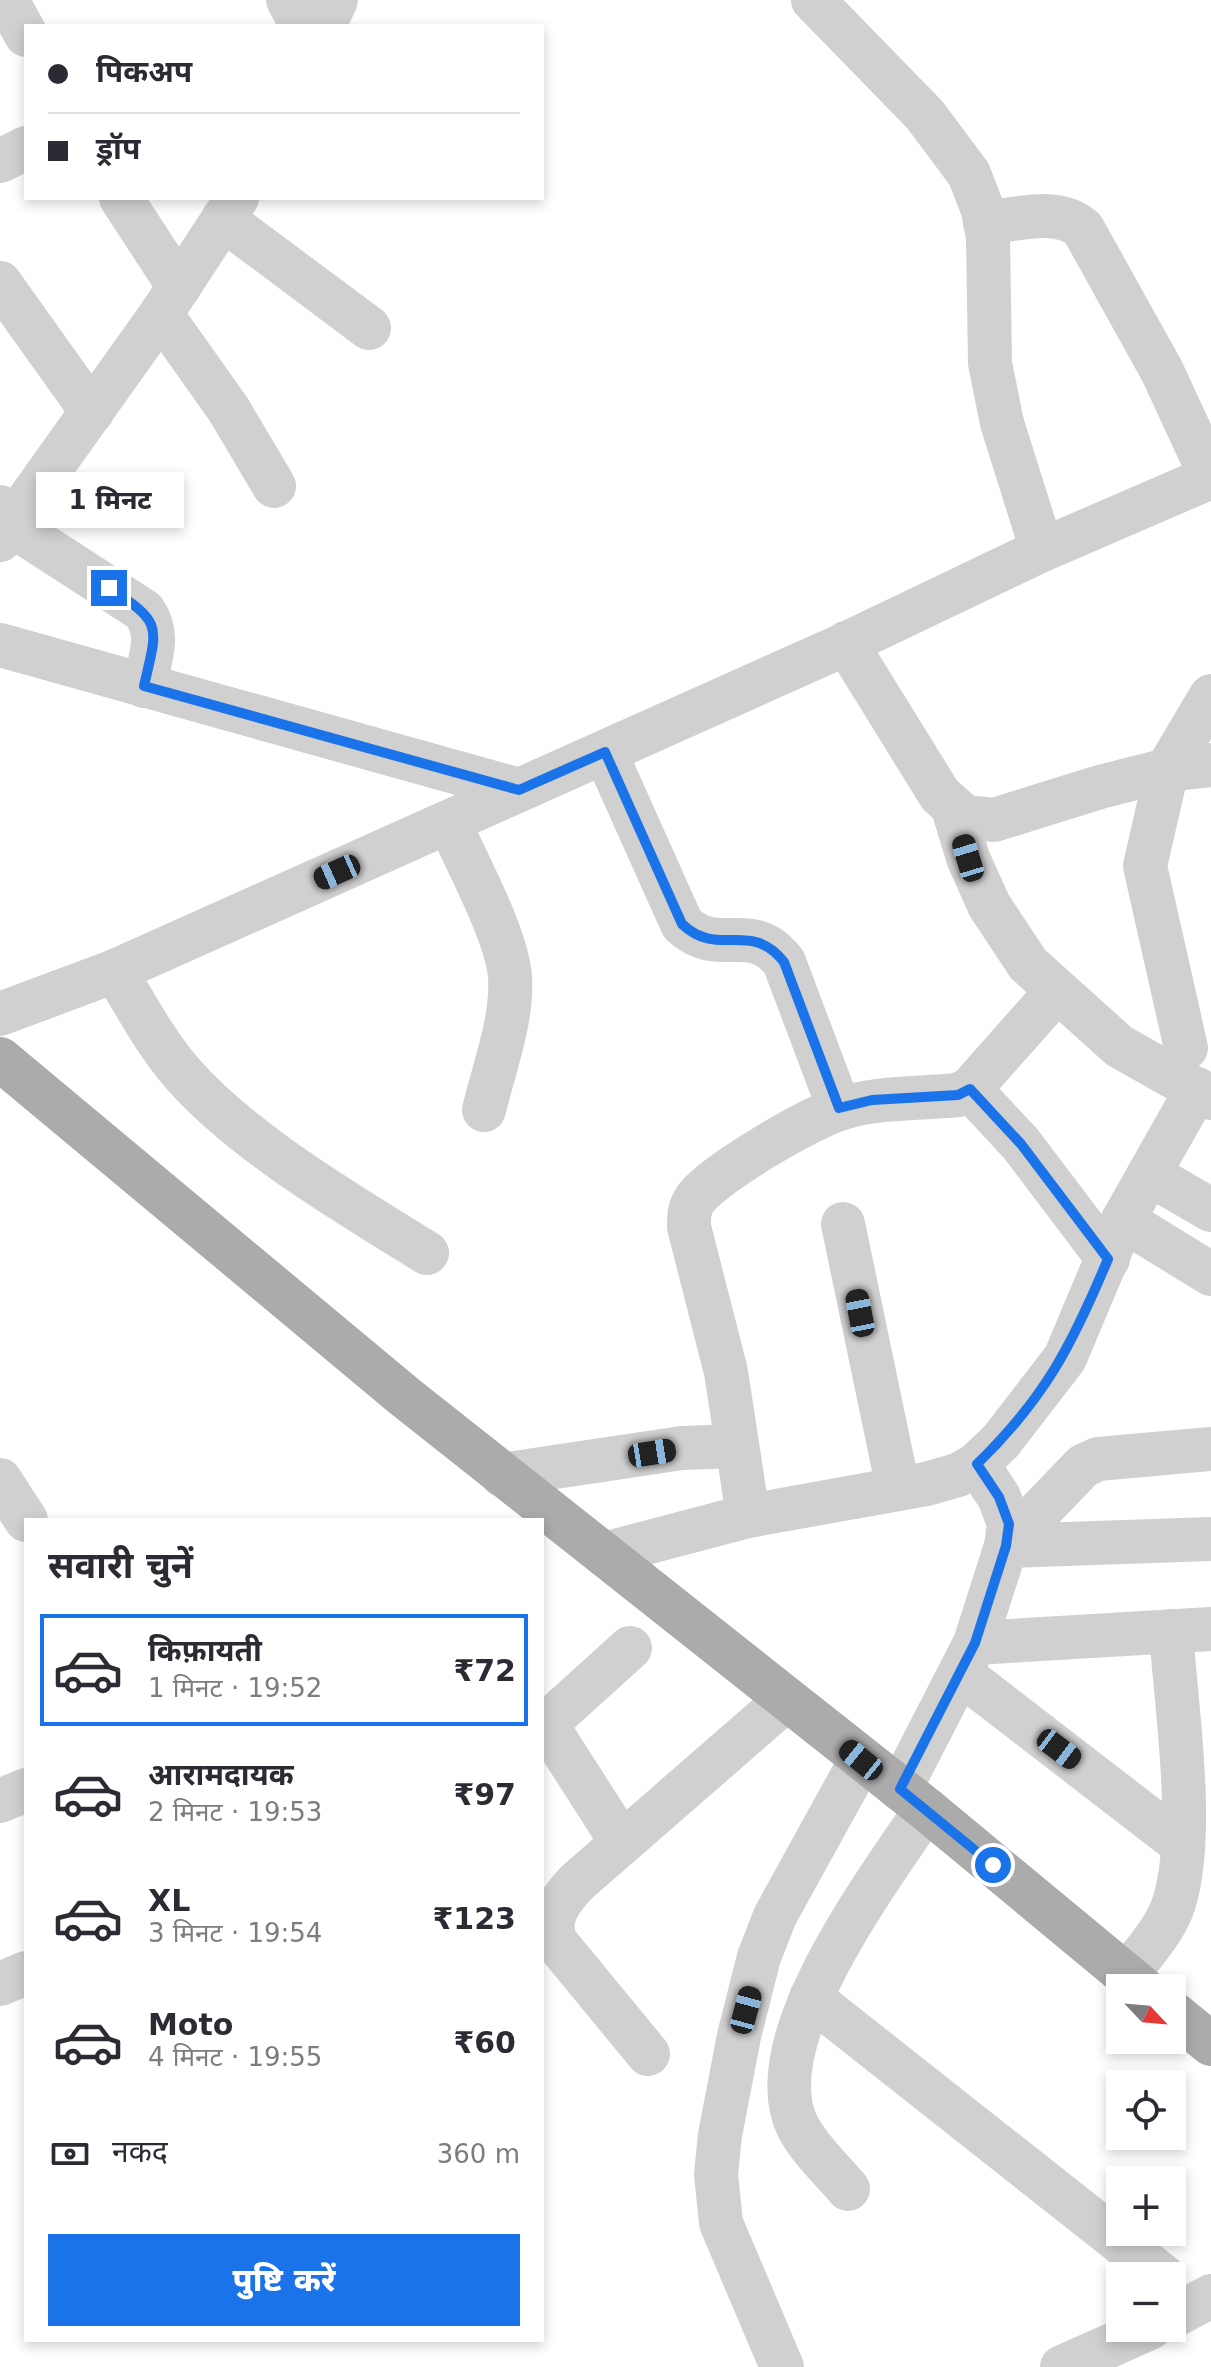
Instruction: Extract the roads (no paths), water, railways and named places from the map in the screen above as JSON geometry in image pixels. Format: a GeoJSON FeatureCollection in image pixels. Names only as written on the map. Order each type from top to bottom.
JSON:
{"type":"FeatureCollection","features":[{"type":"Feature","properties":{"kind":"main road"},"geometry":{"type":"LineString","coordinates":[[0,1059],[502,1475],[543,1518]]}},
{"type":"Feature","properties":{"kind":"main road"},"geometry":{"type":"LineString","coordinates":[[549,1524],[604,1554],[913,1799],[1124,1974]]}},
{"type":"Feature","properties":{"kind":"main road"},"geometry":{"type":"LineString","coordinates":[[1186,2023],[1211,2044]]}},
{"type":"Feature","properties":{"kind":"street"},"geometry":{"type":"LineString","coordinates":[[7,0],[24,31]]}},
{"type":"Feature","properties":{"kind":"street"},"geometry":{"type":"LineString","coordinates":[[288,0],[301,24]]}},
{"type":"Feature","properties":{"kind":"street"},"geometry":{"type":"LineString","coordinates":[[325,24],[336,0]]}},
{"type":"Feature","properties":{"kind":"street"},"geometry":{"type":"LineString","coordinates":[[813,0],[925,115],[969,174],[985,223],[990,363],[1002,423],[1042,550]]}},
{"type":"Feature","properties":{"kind":"street"},"geometry":{"type":"LineString","coordinates":[[0,161],[24,149]]}},
{"type":"Feature","properties":{"kind":"street"},"geometry":{"type":"LineString","coordinates":[[122,200],[170,300],[274,486]]}},
{"type":"Feature","properties":{"kind":"street"},"geometry":{"type":"LineString","coordinates":[[144,686],[155,637],[153,623],[144,611],[4,524],[92,412],[230,208],[369,328]]}},
{"type":"Feature","properties":{"kind":"street"},"geometry":{"type":"LineString","coordinates":[[0,1014],[115,971],[846,643],[1042,550],[1211,477],[1162,371],[1083,229],[1071,218],[1056,216],[985,223]]}},
{"type":"Feature","properties":{"kind":"street"},"geometry":{"type":"LineString","coordinates":[[0,283],[92,412]]}},
{"type":"Feature","properties":{"kind":"street"},"geometry":{"type":"LineString","coordinates":[[846,643],[940,795],[965,817],[994,820],[1167,770],[1211,765]]}},
{"type":"Feature","properties":{"kind":"street"},"geometry":{"type":"LineString","coordinates":[[0,645],[519,790]]}},
{"type":"Feature","properties":{"kind":"street"},"geometry":{"type":"LineString","coordinates":[[604,1554],[748,1516],[958,1475],[977,1464],[1010,1431],[1065,1358],[1116,1240],[1149,1174],[1192,1067],[1147,888],[1145,866],[1167,770],[1211,696]]}},
{"type":"Feature","properties":{"kind":"street"},"geometry":{"type":"LineString","coordinates":[[605,752],[682,924],[696,937],[760,942],[773,948],[784,962],[839,1108]]}},
{"type":"Feature","properties":{"kind":"street"},"geometry":{"type":"LineString","coordinates":[[953,808],[968,858],[989,905],[1010,940],[1056,992],[1119,1046],[1192,1067]]}},
{"type":"Feature","properties":{"kind":"street"},"geometry":{"type":"LineString","coordinates":[[449,822],[506,953],[510,978],[508,1008],[484,1110]]}},
{"type":"Feature","properties":{"kind":"street"},"geometry":{"type":"LineString","coordinates":[[115,971],[161,1047],[201,1093],[330,1192],[427,1253]]}},
{"type":"Feature","properties":{"kind":"street"},"geometry":{"type":"LineString","coordinates":[[748,1516],[726,1372],[689,1227],[689,1211],[706,1187],[806,1122],[839,1108],[872,1100],[958,1095],[970,1089],[1056,992]]}},
{"type":"Feature","properties":{"kind":"street"},"geometry":{"type":"LineString","coordinates":[[970,1089],[1116,1240],[1211,1274]]}},
{"type":"Feature","properties":{"kind":"street"},"geometry":{"type":"LineString","coordinates":[[1149,1174],[1211,1210]]}},
{"type":"Feature","properties":{"kind":"street"},"geometry":{"type":"LineString","coordinates":[[843,1224],[898,1488]]}},
{"type":"Feature","properties":{"kind":"street"},"geometry":{"type":"LineString","coordinates":[[502,1475],[682,1448],[737,1446]]}},
{"type":"Feature","properties":{"kind":"street"},"geometry":{"type":"LineString","coordinates":[[1006,1546],[1083,1466],[1098,1459],[1211,1449]]}},
{"type":"Feature","properties":{"kind":"street"},"geometry":{"type":"LineString","coordinates":[[848,2189],[798,2127],[791,2106],[790,2072],[811,1998],[913,1799],[1006,1546],[1009,1524],[999,1497],[977,1464]]}},
{"type":"Feature","properties":{"kind":"street"},"geometry":{"type":"LineString","coordinates":[[0,1480],[25,1518]]}},
{"type":"Feature","properties":{"kind":"street"},"geometry":{"type":"LineString","coordinates":[[1006,1546],[1211,1539]]}},
{"type":"Feature","properties":{"kind":"street"},"geometry":{"type":"LineString","coordinates":[[967,1658],[1191,1630],[1195,1743],[1183,1845],[1174,1903],[1138,1974]]}},
{"type":"Feature","properties":{"kind":"street"},"geometry":{"type":"LineString","coordinates":[[622,1843],[547,1732],[630,1648]]}},
{"type":"Feature","properties":{"kind":"street"},"geometry":{"type":"LineString","coordinates":[[967,1658],[1183,1845]]}},
{"type":"Feature","properties":{"kind":"street"},"geometry":{"type":"LineString","coordinates":[[648,2054],[555,1941],[550,1925],[561,1901],[622,1843],[786,1700]]}},
{"type":"Feature","properties":{"kind":"street"},"geometry":{"type":"LineString","coordinates":[[771,2362],[721,2223],[716,2174],[720,2135],[739,2036],[759,1957],[775,1916],[861,1760]]}},
{"type":"Feature","properties":{"kind":"street"},"geometry":{"type":"LineString","coordinates":[[0,1801],[24,1791]]}},
{"type":"Feature","properties":{"kind":"street"},"geometry":{"type":"LineString","coordinates":[[0,1984],[24,1974]]}},
{"type":"Feature","properties":{"kind":"street"},"geometry":{"type":"LineString","coordinates":[[811,1998],[1145,2262]]}},
{"type":"Feature","properties":{"kind":"street"},"geometry":{"type":"LineString","coordinates":[[1062,2367],[1118,2342]]}}]}
